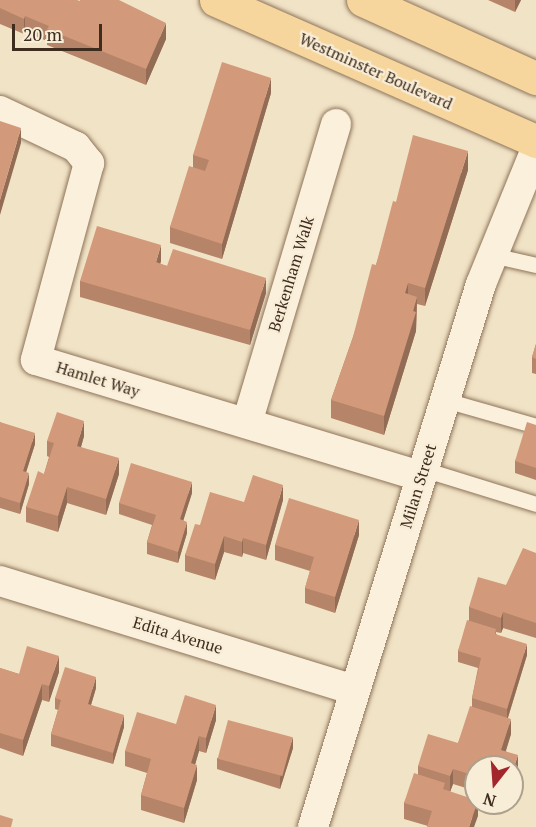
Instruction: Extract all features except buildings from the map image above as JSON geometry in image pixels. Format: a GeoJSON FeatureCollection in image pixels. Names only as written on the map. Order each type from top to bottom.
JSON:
{"type":"FeatureCollection","features":[{"type":"Feature","properties":{"kind":"main road","name":"Westminster Boulevard"},"geometry":{"type":"LineString","coordinates":[[216,0],[536,141]]}},
{"type":"Feature","properties":{"kind":"main road"},"geometry":{"type":"LineString","coordinates":[[363,0],[536,78]]}},
{"type":"Feature","properties":{"kind":"street","name":"Hamlet Way"},"geometry":{"type":"LineString","coordinates":[[0,111],[76,147],[89,163],[36,360],[422,473]]}},
{"type":"Feature","properties":{"kind":"street","name":"Berkenham Walk"},"geometry":{"type":"LineString","coordinates":[[247,423],[336,124]]}},
{"type":"Feature","properties":{"kind":"street","name":"Milan Street"},"geometry":{"type":"LineString","coordinates":[[313,827],[492,255],[536,149]]}},
{"type":"Feature","properties":{"kind":"street","name":"Edita Avenue"},"geometry":{"type":"LineString","coordinates":[[0,581],[356,690]]}},
{"type":"Feature","properties":{"kind":"lane"},"geometry":{"type":"LineString","coordinates":[[492,255],[536,265]]}},
{"type":"Feature","properties":{"kind":"lane"},"geometry":{"type":"LineString","coordinates":[[445,400],[536,426]]}},
{"type":"Feature","properties":{"kind":"lane"},"geometry":{"type":"LineString","coordinates":[[422,473],[536,504]]}}]}
